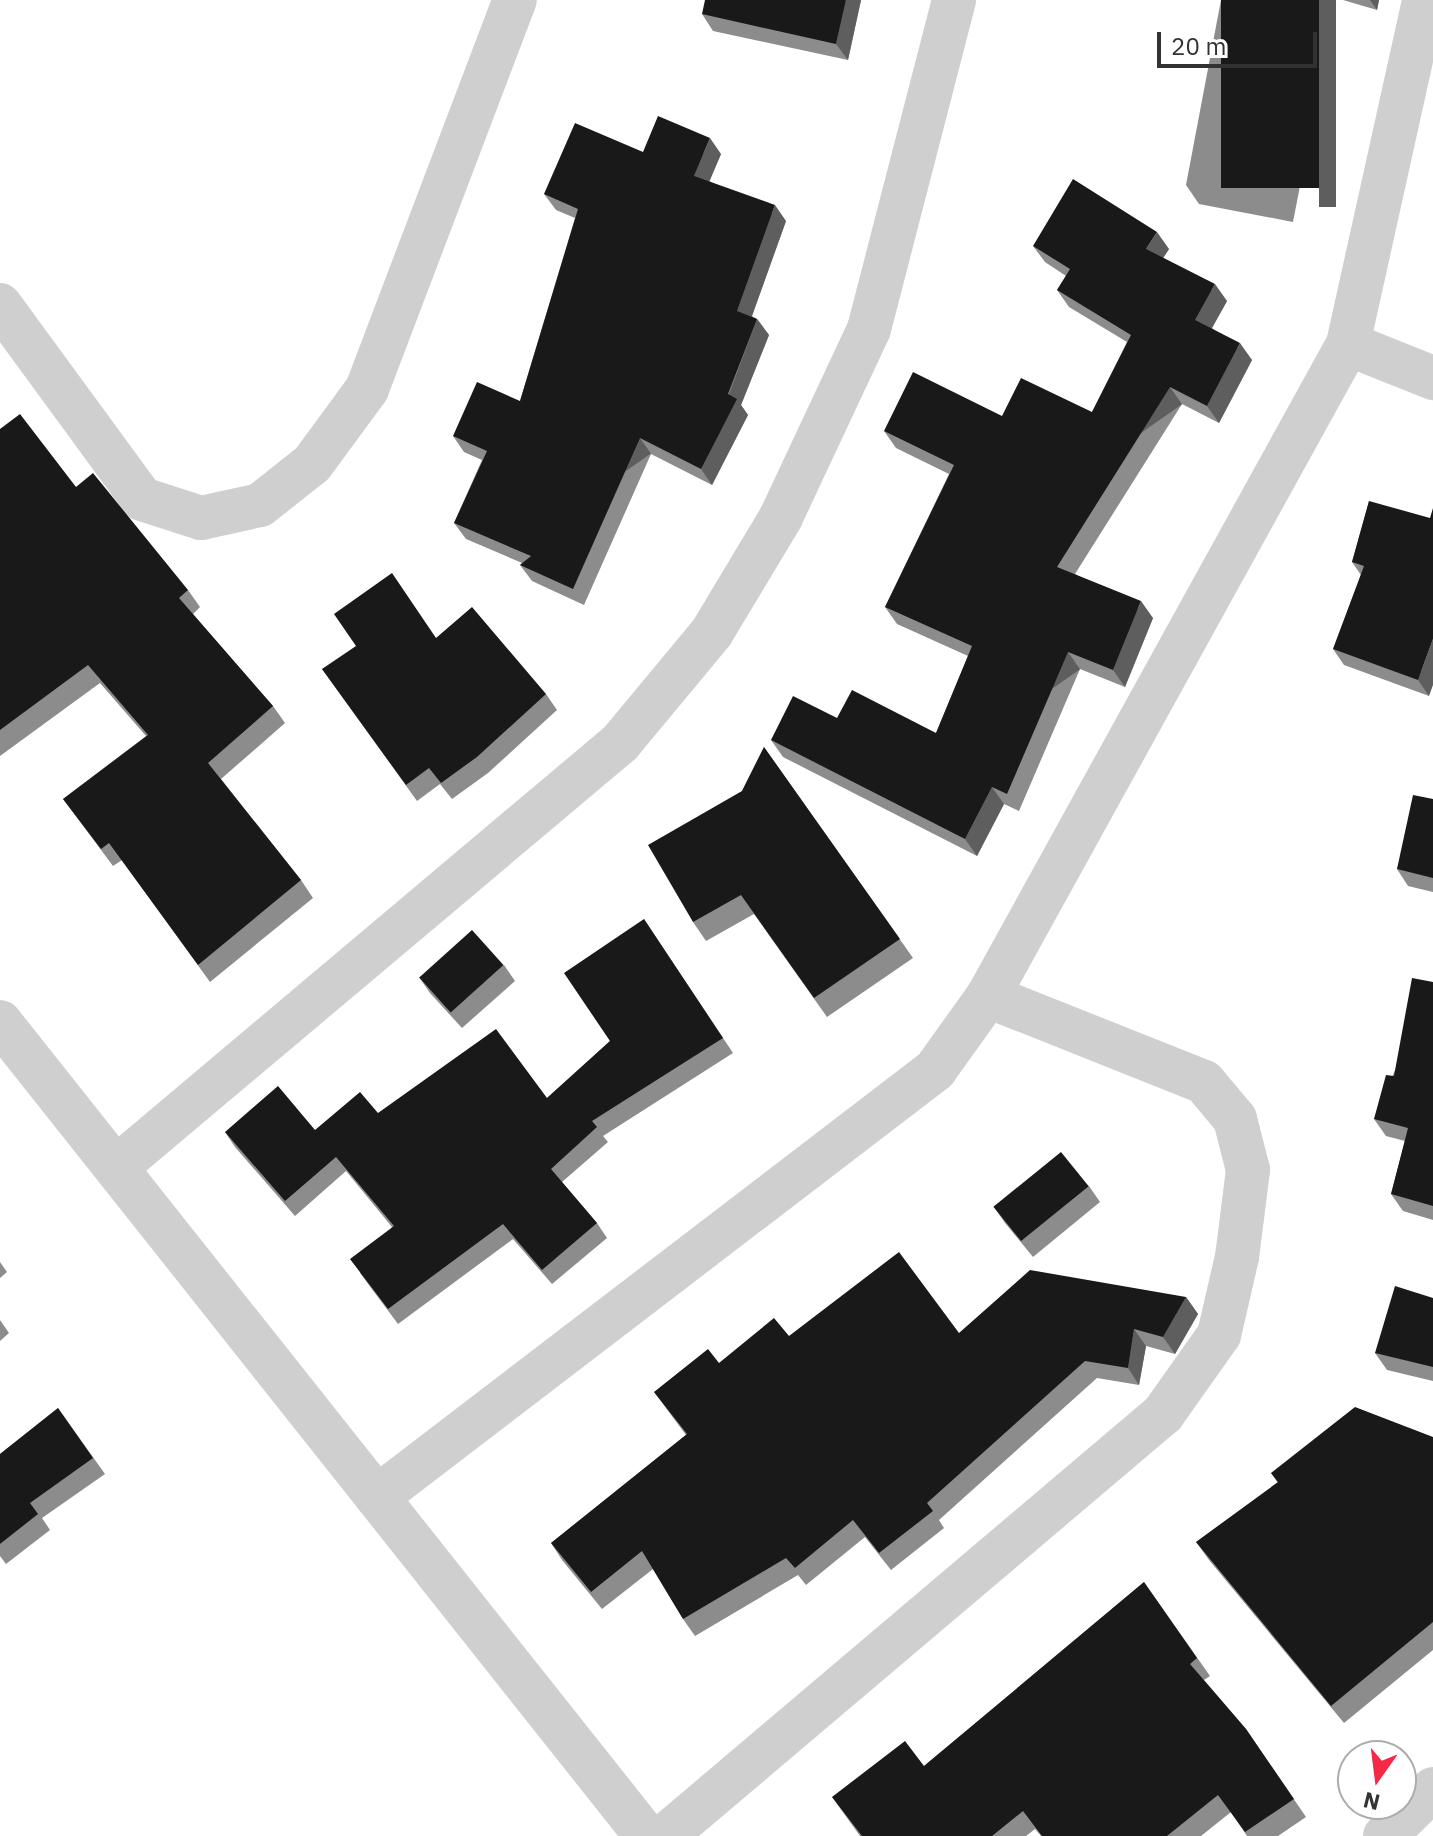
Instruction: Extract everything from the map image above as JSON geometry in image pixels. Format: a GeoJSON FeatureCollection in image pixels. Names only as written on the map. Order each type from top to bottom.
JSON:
{"type":"FeatureCollection","features":[{"type":"Feature","properties":{"kind":"street"},"geometry":{"type":"LineString","coordinates":[[0,305],[142,499],[201,518],[260,505],[312,464],[367,389],[515,0]]}},
{"type":"Feature","properties":{"kind":"street"},"geometry":{"type":"LineString","coordinates":[[119,1165],[620,743],[712,632],[781,517],[869,329],[954,0]]}},
{"type":"Feature","properties":{"kind":"street"},"geometry":{"type":"LineString","coordinates":[[377,1497],[935,1070],[988,996],[1348,344],[1424,0]]}},
{"type":"Feature","properties":{"kind":"street"},"geometry":{"type":"LineString","coordinates":[[1348,344],[1433,378]]}},
{"type":"Feature","properties":{"kind":"street"},"geometry":{"type":"LineString","coordinates":[[665,1836],[1163,1414],[1219,1335],[1237,1257],[1248,1170],[1235,1119],[1204,1082],[988,996]]}},
{"type":"Feature","properties":{"kind":"street"},"geometry":{"type":"LineString","coordinates":[[0,1022],[119,1165],[646,1836]]}},
{"type":"Feature","properties":{"kind":"street"},"geometry":{"type":"LineString","coordinates":[[1385,1836],[1433,1789]]}},
{"type":"Feature","properties":{"kind":"building"},"geometry":{"type":"Polygon","coordinates":[[[705,0],[846,0],[836,44],[702,14],[705,0]]]}},
{"type":"Feature","properties":{"kind":"building"},"geometry":{"type":"Polygon","coordinates":[[[1221,0],[1319,0],[1319,188],[1221,188],[1221,0]]]}},
{"type":"Feature","properties":{"kind":"building"},"geometry":{"type":"Polygon","coordinates":[[[658,116],[710,138],[694,176],[775,205],[737,311],[757,319],[728,394],[737,399],[701,469],[640,438],[573,589],[520,565],[531,556],[454,523],[487,451],[453,436],[477,382],[520,401],[578,209],[544,194],[575,123],[643,152],[658,116]]]}},
{"type":"Feature","properties":{"kind":"building"},"geometry":{"type":"Polygon","coordinates":[[[1073,179],[1157,232],[1146,249],[1215,284],[1195,320],[1240,343],[1207,406],[1170,387],[1057,567],[1141,601],[1113,670],[1068,652],[1007,794],[992,787],[965,839],[771,740],[793,696],[837,718],[852,690],[936,733],[972,646],[885,607],[954,465],[884,431],[913,372],[1002,416],[1021,378],[1092,412],[1131,335],[1057,290],[1070,269],[1033,246],[1073,179]]]}},
{"type":"Feature","properties":{"kind":"building"},"geometry":{"type":"Polygon","coordinates":[[[20,414],[76,487],[93,473],[188,590],[179,598],[273,706],[208,763],[301,880],[198,965],[109,843],[101,849],[63,799],[148,735],[88,665],[0,730],[0,429],[20,414]]]}},
{"type":"Feature","properties":{"kind":"building"},"geometry":{"type":"Polygon","coordinates":[[[1369,501],[1430,518],[1433,508],[1433,639],[1418,680],[1333,649],[1364,566],[1352,562],[1369,501]]]}},
{"type":"Feature","properties":{"kind":"building"},"geometry":{"type":"Polygon","coordinates":[[[392,573],[436,638],[472,607],[546,694],[477,757],[441,783],[429,768],[406,785],[322,669],[356,646],[334,614],[392,573]]]}},
{"type":"Feature","properties":{"kind":"building"},"geometry":{"type":"Polygon","coordinates":[[[764,747],[900,939],[814,998],[741,895],[693,922],[648,845],[742,791],[764,747]]]}},
{"type":"Feature","properties":{"kind":"building"},"geometry":{"type":"Polygon","coordinates":[[[1413,795],[1433,799],[1433,878],[1397,869],[1413,795]]]}},
{"type":"Feature","properties":{"kind":"building"},"geometry":{"type":"Polygon","coordinates":[[[644,919],[723,1038],[592,1121],[597,1127],[551,1169],[597,1223],[542,1270],[503,1224],[388,1309],[350,1259],[394,1226],[336,1157],[285,1201],[225,1132],[278,1086],[315,1130],[360,1092],[378,1113],[496,1029],[547,1098],[610,1041],[564,973],[644,919]]]}},
{"type":"Feature","properties":{"kind":"building"},"geometry":{"type":"Polygon","coordinates":[[[472,930],[503,965],[451,1012],[419,978],[472,930]]]}},
{"type":"Feature","properties":{"kind":"building"},"geometry":{"type":"Polygon","coordinates":[[[1412,978],[1433,982],[1433,1206],[1391,1194],[1408,1128],[1374,1119],[1386,1075],[1394,1076],[1412,978]]]}},
{"type":"Feature","properties":{"kind":"building"},"geometry":{"type":"Polygon","coordinates":[[[1061,1152],[1089,1186],[1021,1241],[993,1207],[1061,1152]]]}},
{"type":"Feature","properties":{"kind":"building"},"geometry":{"type":"Polygon","coordinates":[[[899,1252],[959,1333],[1030,1270],[1186,1297],[1163,1337],[1134,1329],[1128,1368],[1085,1361],[927,1503],[933,1511],[879,1553],[853,1520],[795,1568],[786,1558],[683,1619],[642,1551],[591,1592],[551,1543],[687,1434],[654,1392],[708,1349],[719,1363],[774,1318],[789,1336],[899,1252]]]}},
{"type":"Feature","properties":{"kind":"building"},"geometry":{"type":"Polygon","coordinates":[[[1395,1286],[1433,1298],[1433,1367],[1375,1353],[1395,1286]]]}},
{"type":"Feature","properties":{"kind":"building"},"geometry":{"type":"Polygon","coordinates":[[[1355,1407],[1433,1437],[1433,1622],[1331,1706],[1196,1542],[1278,1482],[1271,1473],[1355,1407]]]}},
{"type":"Feature","properties":{"kind":"building"},"geometry":{"type":"Polygon","coordinates":[[[58,1408],[93,1458],[30,1503],[38,1514],[0,1544],[0,1454],[58,1408]]]}},
{"type":"Feature","properties":{"kind":"building"},"geometry":{"type":"Polygon","coordinates":[[[1144,1582],[1197,1658],[1190,1664],[1246,1729],[1294,1799],[1245,1832],[1218,1795],[1167,1836],[1042,1836],[1023,1811],[992,1836],[862,1836],[832,1797],[905,1741],[924,1766],[1144,1582]]]}}]}
